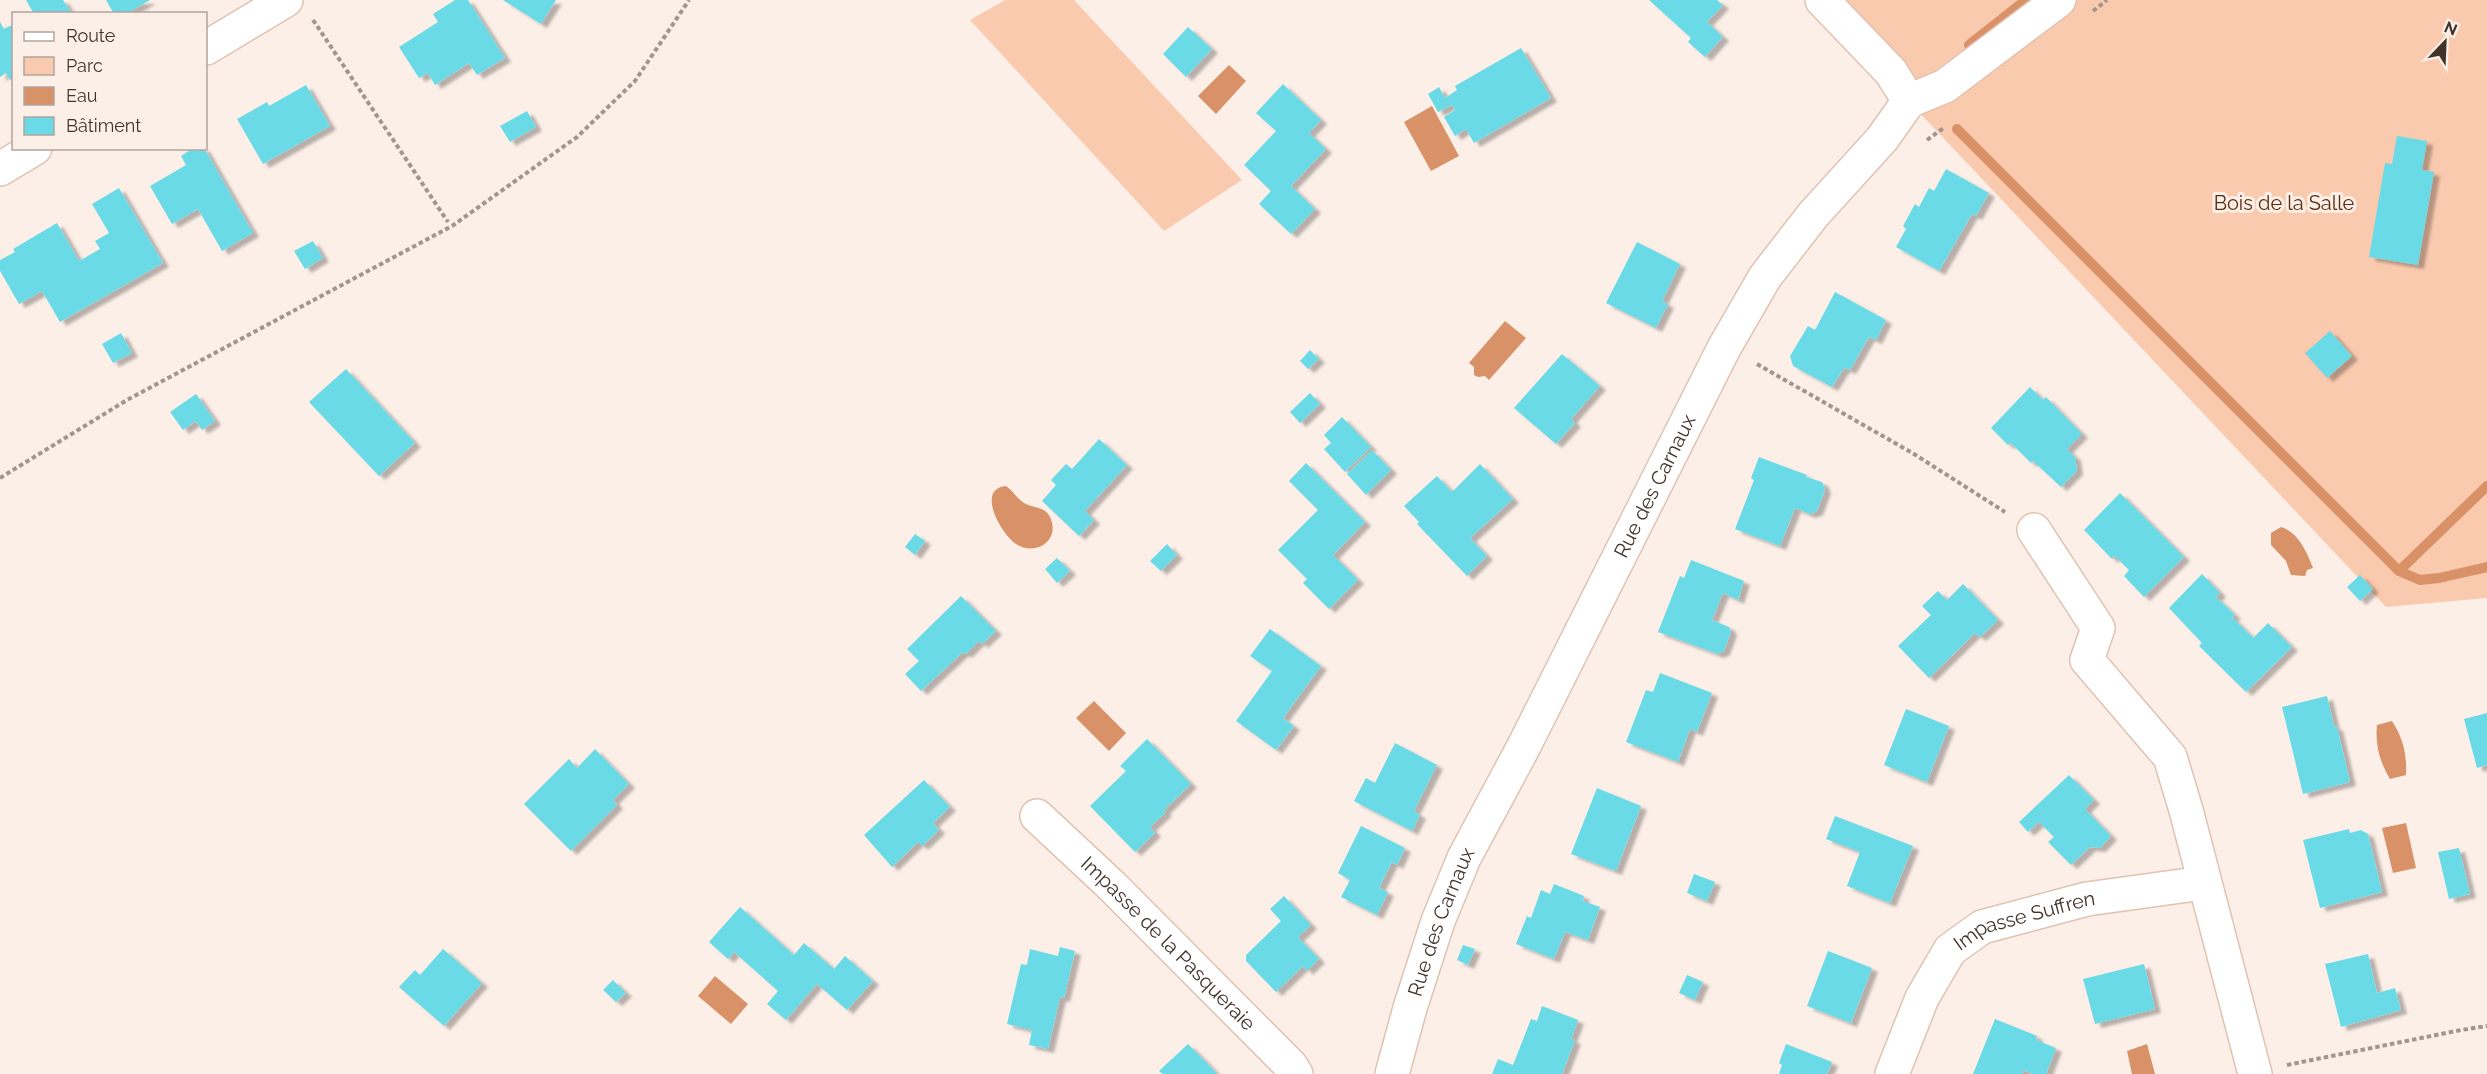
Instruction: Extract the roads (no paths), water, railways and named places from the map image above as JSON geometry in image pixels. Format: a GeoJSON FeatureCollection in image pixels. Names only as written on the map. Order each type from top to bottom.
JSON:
{"type":"FeatureCollection","features":[{"type":"Feature","properties":{"kind":"street"},"geometry":{"type":"LineString","coordinates":[[207,47],[286,0]]}},
{"type":"Feature","properties":{"kind":"street"},"geometry":{"type":"LineString","coordinates":[[1822,0],[1891,72],[1909,101],[1945,86],[2059,0]]}},
{"type":"Feature","properties":{"kind":"street","name":"Rue des Carnaux"},"geometry":{"type":"LineString","coordinates":[[1392,1074],[1438,921],[1464,858],[1524,746],[1724,348],[1766,277],[1814,215],[1882,139],[1909,101]]}},
{"type":"Feature","properties":{"kind":"street"},"geometry":{"type":"LineString","coordinates":[[0,169],[32,150]]}},
{"type":"Feature","properties":{"kind":"street"},"geometry":{"type":"LineString","coordinates":[[2034,530],[2098,628],[2087,660],[2170,757],[2255,1073]]}},
{"type":"Feature","properties":{"kind":"street","name":"Impasse de la Pasqueraie"},"geometry":{"type":"LineString","coordinates":[[1037,816],[1112,886],[1296,1074]]}},
{"type":"Feature","properties":{"kind":"street","name":"Impasse Suffren"},"geometry":{"type":"LineString","coordinates":[[1892,1074],[1922,998],[1950,950],[1982,927],[2087,899],[2204,883]]}},
{"type":"Feature","properties":{"kind":"water"},"geometry":{"type":"Polygon","coordinates":[[[1229,65],[1246,81],[1216,114],[1198,96],[1229,65]]]}},
{"type":"Feature","properties":{"kind":"water"},"geometry":{"type":"Polygon","coordinates":[[[1432,106],[1459,156],[1431,171],[1404,122],[1432,106]]]}},
{"type":"Feature","properties":{"kind":"water"},"geometry":{"type":"Polygon","coordinates":[[[1505,321],[1526,338],[1489,380],[1485,376],[1474,375],[1474,367],[1469,363],[1505,321]]]}},
{"type":"Feature","properties":{"kind":"water"},"geometry":{"type":"Polygon","coordinates":[[[1006,486],[1023,502],[1048,514],[1053,525],[1052,533],[1045,544],[1024,548],[1016,544],[1004,532],[994,513],[992,503],[997,489],[1006,486]]]}},
{"type":"Feature","properties":{"kind":"water"},"geometry":{"type":"Polygon","coordinates":[[[2281,527],[2297,538],[2308,556],[2313,568],[2307,570],[2305,576],[2291,575],[2286,561],[2271,545],[2271,533],[2281,527]]]}},
{"type":"Feature","properties":{"kind":"water"},"geometry":{"type":"Polygon","coordinates":[[[1094,701],[1126,733],[1109,751],[1076,718],[1094,701]]]}},
{"type":"Feature","properties":{"kind":"water"},"geometry":{"type":"Polygon","coordinates":[[[2392,721],[2404,746],[2406,775],[2390,779],[2379,754],[2377,725],[2392,721]]]}},
{"type":"Feature","properties":{"kind":"water"},"geometry":{"type":"Polygon","coordinates":[[[2406,823],[2416,868],[2393,873],[2382,828],[2406,823]]]}},
{"type":"Feature","properties":{"kind":"water"},"geometry":{"type":"Polygon","coordinates":[[[715,976],[748,1004],[731,1024],[698,996],[715,976]]]}},
{"type":"Feature","properties":{"kind":"water"},"geometry":{"type":"Polygon","coordinates":[[[2147,1044],[2155,1074],[2132,1074],[2127,1051],[2147,1044]]]}},
{"type":"Feature","properties":{"kind":"waterway"},"geometry":{"type":"LineString","coordinates":[[1969,45],[2026,0]]}},
{"type":"Feature","properties":{"kind":"waterway"},"geometry":{"type":"LineString","coordinates":[[1957,129],[2399,571],[2420,580],[2487,567]]}},
{"type":"Feature","properties":{"kind":"waterway"},"geometry":{"type":"LineString","coordinates":[[2399,571],[2487,486]]}},
{"type":"Feature","properties":{"kind":"park label","name":"Bois de la Salle"},"geometry":{"type":"Point","coordinates":[2284,203]}}]}
